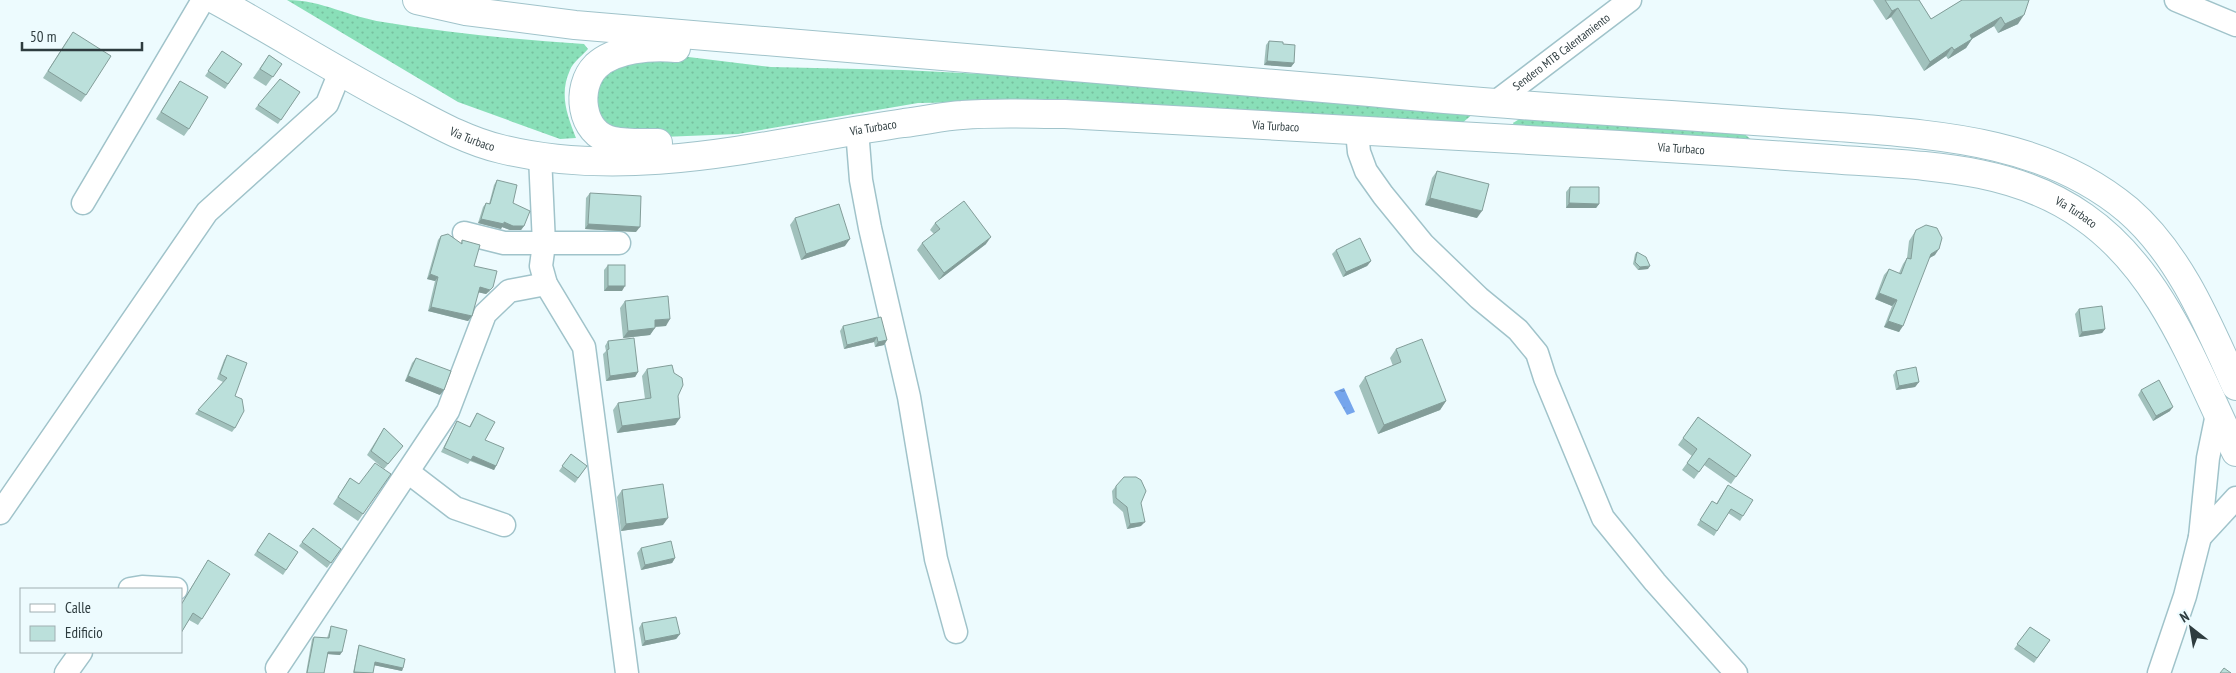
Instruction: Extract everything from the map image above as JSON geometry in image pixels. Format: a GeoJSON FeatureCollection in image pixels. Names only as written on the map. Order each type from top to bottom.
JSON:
{"type":"FeatureCollection","features":[{"type":"Feature","properties":{"kind":"highway","name":"Vía Turbaco"},"geometry":{"type":"LineString","coordinates":[[216,0],[340,72],[453,132],[501,149],[590,163],[746,151],[857,130],[962,115],[1065,114],[1357,132],[1706,150],[1962,170],[2014,182],[2048,195],[2084,217],[2130,258],[2147,280],[2173,321],[2236,452]]}},
{"type":"Feature","properties":{"kind":"highway"},"geometry":{"type":"LineString","coordinates":[[417,0],[466,11],[575,25],[1360,91],[1493,104],[1935,135],[1993,145],[2026,154],[2059,168],[2098,189],[2128,210],[2172,262],[2197,303],[2236,386]]}},
{"type":"Feature","properties":{"kind":"highway"},"geometry":{"type":"LineString","coordinates":[[694,156],[673,144],[611,141],[593,128],[586,117],[583,95],[586,82],[597,65],[611,56],[642,49],[666,47],[846,60],[879,52]]}},
{"type":"Feature","properties":{"kind":"street"},"geometry":{"type":"LineString","coordinates":[[83,203],[202,0]]}},
{"type":"Feature","properties":{"kind":"street","name":"Sendero MTB Calentamiento"},"geometry":{"type":"LineString","coordinates":[[1493,104],[1630,0]]}},
{"type":"Feature","properties":{"kind":"street"},"geometry":{"type":"LineString","coordinates":[[2176,0],[2236,25]]}},
{"type":"Feature","properties":{"kind":"street"},"geometry":{"type":"LineString","coordinates":[[0,513],[207,212],[326,104],[340,72]]}},
{"type":"Feature","properties":{"kind":"street"},"geometry":{"type":"LineString","coordinates":[[857,130],[861,180],[870,228],[909,397],[936,558],[956,632]]}},
{"type":"Feature","properties":{"kind":"street"},"geometry":{"type":"LineString","coordinates":[[1357,132],[1362,161],[1383,195],[1423,244],[1479,298],[1518,330],[1537,353],[1545,378],[1603,518],[1660,588],[1736,673]]}},
{"type":"Feature","properties":{"kind":"street"},"geometry":{"type":"LineString","coordinates":[[540,156],[544,244],[541,266],[546,284],[584,347],[627,673]]}},
{"type":"Feature","properties":{"kind":"street"},"geometry":{"type":"LineString","coordinates":[[464,233],[504,243],[619,243]]}},
{"type":"Feature","properties":{"kind":"street"},"geometry":{"type":"LineString","coordinates":[[277,668],[448,411],[486,314],[509,291],[546,284]]}},
{"type":"Feature","properties":{"kind":"street"},"geometry":{"type":"LineString","coordinates":[[2159,673],[2185,596],[2200,537],[2208,458],[2217,414]]}},
{"type":"Feature","properties":{"kind":"street"},"geometry":{"type":"LineString","coordinates":[[408,472],[455,508],[504,525]]}},
{"type":"Feature","properties":{"kind":"street"},"geometry":{"type":"LineString","coordinates":[[2200,537],[2236,498]]}},
{"type":"Feature","properties":{"kind":"street"},"geometry":{"type":"LineString","coordinates":[[136,588],[159,588]]}},
{"type":"Feature","properties":{"kind":"street"},"geometry":{"type":"LineString","coordinates":[[66,673],[81,653]]}},
{"type":"Feature","properties":{"kind":"green space"},"geometry":{"type":"Polygon","coordinates":[[[287,0],[312,3],[371,20],[408,26],[484,36],[584,44],[588,49],[571,67],[565,88],[567,113],[576,138],[560,139],[458,102],[287,0]]]}},
{"type":"Feature","properties":{"kind":"green space"},"geometry":{"type":"Polygon","coordinates":[[[672,55],[771,67],[903,70],[1022,76],[1475,112],[1460,125],[976,102],[918,103],[738,134],[636,138],[613,133],[598,116],[594,82],[611,66],[672,55]]]}},
{"type":"Feature","properties":{"kind":"green space"},"geometry":{"type":"Polygon","coordinates":[[[1521,118],[1740,130],[1755,143],[1517,130],[1513,123],[1521,118]]]}},
{"type":"Feature","properties":{"kind":"water"},"geometry":{"type":"Polygon","coordinates":[[[1344,388],[1355,412],[1347,415],[1334,392],[1344,388]]]}},
{"type":"Feature","properties":{"kind":"building"},"geometry":{"type":"Polygon","coordinates":[[[1885,0],[1919,0],[1931,19],[1962,0],[2029,0],[2024,15],[2005,24],[2001,17],[1970,35],[1972,39],[1954,50],[1952,47],[1930,62],[1898,8],[1892,11],[1885,0]]]}},
{"type":"Feature","properties":{"kind":"building"},"geometry":{"type":"Polygon","coordinates":[[[73,32],[111,56],[86,95],[48,71],[73,32]]]}},
{"type":"Feature","properties":{"kind":"building"},"geometry":{"type":"Polygon","coordinates":[[[1269,41],[1295,45],[1294,63],[1267,61],[1269,41]]]}},
{"type":"Feature","properties":{"kind":"building"},"geometry":{"type":"Polygon","coordinates":[[[222,51],[242,64],[228,84],[208,71],[222,51]]]}},
{"type":"Feature","properties":{"kind":"building"},"geometry":{"type":"Polygon","coordinates":[[[269,55],[282,64],[273,77],[260,69],[269,55]]]}},
{"type":"Feature","properties":{"kind":"building"},"geometry":{"type":"Polygon","coordinates":[[[280,79],[300,92],[281,120],[258,105],[280,79]]]}},
{"type":"Feature","properties":{"kind":"building"},"geometry":{"type":"Polygon","coordinates":[[[180,81],[208,97],[189,129],[161,112],[180,81]]]}},
{"type":"Feature","properties":{"kind":"building"},"geometry":{"type":"Polygon","coordinates":[[[1437,171],[1489,184],[1482,211],[1430,198],[1437,171]]]}},
{"type":"Feature","properties":{"kind":"building"},"geometry":{"type":"Polygon","coordinates":[[[497,180],[517,185],[513,203],[530,211],[524,226],[513,226],[504,222],[504,224],[481,219],[486,203],[490,204],[497,180]]]}},
{"type":"Feature","properties":{"kind":"building"},"geometry":{"type":"Polygon","coordinates":[[[1570,187],[1599,187],[1599,204],[1569,203],[1570,187]]]}},
{"type":"Feature","properties":{"kind":"building"},"geometry":{"type":"Polygon","coordinates":[[[590,193],[641,196],[640,227],[588,224],[590,193]]]}},
{"type":"Feature","properties":{"kind":"building"},"geometry":{"type":"Polygon","coordinates":[[[964,201],[991,237],[944,273],[922,243],[940,229],[935,223],[964,201]]]}},
{"type":"Feature","properties":{"kind":"building"},"geometry":{"type":"Polygon","coordinates":[[[839,204],[850,239],[806,254],[795,218],[839,204]]]}},
{"type":"Feature","properties":{"kind":"building"},"geometry":{"type":"Polygon","coordinates":[[[1926,225],[1937,228],[1942,238],[1939,249],[1931,254],[1903,326],[1888,321],[1897,300],[1879,293],[1889,269],[1901,274],[1907,258],[1911,259],[1916,230],[1926,225]]]}},
{"type":"Feature","properties":{"kind":"building"},"geometry":{"type":"Polygon","coordinates":[[[448,234],[462,244],[462,240],[480,245],[474,266],[497,271],[493,287],[490,290],[480,287],[472,316],[431,307],[438,277],[430,274],[441,236],[448,234]]]}},
{"type":"Feature","properties":{"kind":"building"},"geometry":{"type":"Polygon","coordinates":[[[1360,238],[1371,261],[1346,272],[1336,250],[1360,238]]]}},
{"type":"Feature","properties":{"kind":"building"},"geometry":{"type":"Polygon","coordinates":[[[1637,252],[1646,257],[1650,266],[1640,267],[1635,262],[1637,252]]]}},
{"type":"Feature","properties":{"kind":"building"},"geometry":{"type":"Polygon","coordinates":[[[608,265],[625,265],[625,286],[608,286],[608,265]]]}},
{"type":"Feature","properties":{"kind":"building"},"geometry":{"type":"Polygon","coordinates":[[[668,296],[670,319],[655,320],[655,328],[628,331],[625,301],[668,296]]]}},
{"type":"Feature","properties":{"kind":"building"},"geometry":{"type":"Polygon","coordinates":[[[2102,306],[2105,329],[2082,332],[2079,309],[2102,306]]]}},
{"type":"Feature","properties":{"kind":"building"},"geometry":{"type":"Polygon","coordinates":[[[881,317],[887,340],[878,342],[877,337],[847,345],[843,326],[881,317]]]}},
{"type":"Feature","properties":{"kind":"building"},"geometry":{"type":"Polygon","coordinates":[[[634,338],[638,372],[610,376],[607,350],[609,349],[608,341],[634,338]]]}},
{"type":"Feature","properties":{"kind":"building"},"geometry":{"type":"Polygon","coordinates":[[[1422,339],[1446,401],[1384,425],[1365,377],[1401,362],[1396,349],[1422,339]]]}},
{"type":"Feature","properties":{"kind":"building"},"geometry":{"type":"Polygon","coordinates":[[[227,355],[247,363],[235,396],[242,399],[244,411],[235,428],[198,410],[227,378],[220,374],[227,355]]]}},
{"type":"Feature","properties":{"kind":"building"},"geometry":{"type":"Polygon","coordinates":[[[416,358],[451,371],[444,390],[408,376],[416,358]]]}},
{"type":"Feature","properties":{"kind":"building"},"geometry":{"type":"Polygon","coordinates":[[[672,365],[674,373],[682,378],[683,385],[678,396],[680,418],[622,426],[618,403],[651,398],[647,369],[672,365]]]}},
{"type":"Feature","properties":{"kind":"building"},"geometry":{"type":"Polygon","coordinates":[[[1916,367],[1919,382],[1899,386],[1896,371],[1916,367]]]}},
{"type":"Feature","properties":{"kind":"building"},"geometry":{"type":"Polygon","coordinates":[[[2159,380],[2173,407],[2156,416],[2141,390],[2159,380]]]}},
{"type":"Feature","properties":{"kind":"building"},"geometry":{"type":"Polygon","coordinates":[[[477,413],[495,422],[485,440],[504,448],[496,466],[473,456],[471,460],[444,448],[457,421],[470,427],[477,413]]]}},
{"type":"Feature","properties":{"kind":"building"},"geometry":{"type":"Polygon","coordinates":[[[1698,417],[1751,455],[1736,477],[1709,458],[1699,472],[1687,463],[1697,449],[1683,438],[1698,417]]]}},
{"type":"Feature","properties":{"kind":"building"},"geometry":{"type":"Polygon","coordinates":[[[384,428],[403,446],[388,464],[371,451],[384,428]]]}},
{"type":"Feature","properties":{"kind":"building"},"geometry":{"type":"Polygon","coordinates":[[[571,454],[587,466],[578,478],[562,466],[571,454]]]}},
{"type":"Feature","properties":{"kind":"building"},"geometry":{"type":"Polygon","coordinates":[[[375,463],[391,474],[363,514],[338,497],[350,478],[359,484],[375,463]]]}},
{"type":"Feature","properties":{"kind":"building"},"geometry":{"type":"Polygon","coordinates":[[[1124,477],[1136,477],[1141,480],[1146,491],[1141,503],[1145,522],[1130,524],[1127,507],[1116,498],[1116,486],[1124,477]]]}},
{"type":"Feature","properties":{"kind":"building"},"geometry":{"type":"Polygon","coordinates":[[[663,484],[668,518],[626,524],[622,490],[663,484]]]}},
{"type":"Feature","properties":{"kind":"building"},"geometry":{"type":"Polygon","coordinates":[[[1728,485],[1753,500],[1743,516],[1731,509],[1717,531],[1700,520],[1712,501],[1717,504],[1728,485]]]}},
{"type":"Feature","properties":{"kind":"building"},"geometry":{"type":"Polygon","coordinates":[[[313,528],[341,549],[331,563],[302,542],[313,528]]]}},
{"type":"Feature","properties":{"kind":"building"},"geometry":{"type":"Polygon","coordinates":[[[269,533],[298,552],[286,570],[257,551],[269,533]]]}},
{"type":"Feature","properties":{"kind":"building"},"geometry":{"type":"Polygon","coordinates":[[[671,541],[675,558],[645,565],[641,548],[671,541]]]}},
{"type":"Feature","properties":{"kind":"building"},"geometry":{"type":"Polygon","coordinates":[[[208,560],[230,574],[202,619],[193,613],[182,631],[182,603],[208,560]]]}},
{"type":"Feature","properties":{"kind":"building"},"geometry":{"type":"Polygon","coordinates":[[[676,617],[680,634],[645,641],[642,623],[676,617]]]}},
{"type":"Feature","properties":{"kind":"building"},"geometry":{"type":"Polygon","coordinates":[[[331,626],[347,630],[342,652],[328,652],[324,673],[307,673],[314,637],[329,638],[331,626]]]}},
{"type":"Feature","properties":{"kind":"building"},"geometry":{"type":"Polygon","coordinates":[[[2030,627],[2050,640],[2037,658],[2017,644],[2030,627]]]}},
{"type":"Feature","properties":{"kind":"building"},"geometry":{"type":"Polygon","coordinates":[[[359,645],[405,659],[403,668],[375,662],[373,673],[354,672],[359,645]]]}},
{"type":"Feature","properties":{"kind":"building"},"geometry":{"type":"Polygon","coordinates":[[[2224,668],[2231,673],[2220,673],[2224,668]]]}}]}
